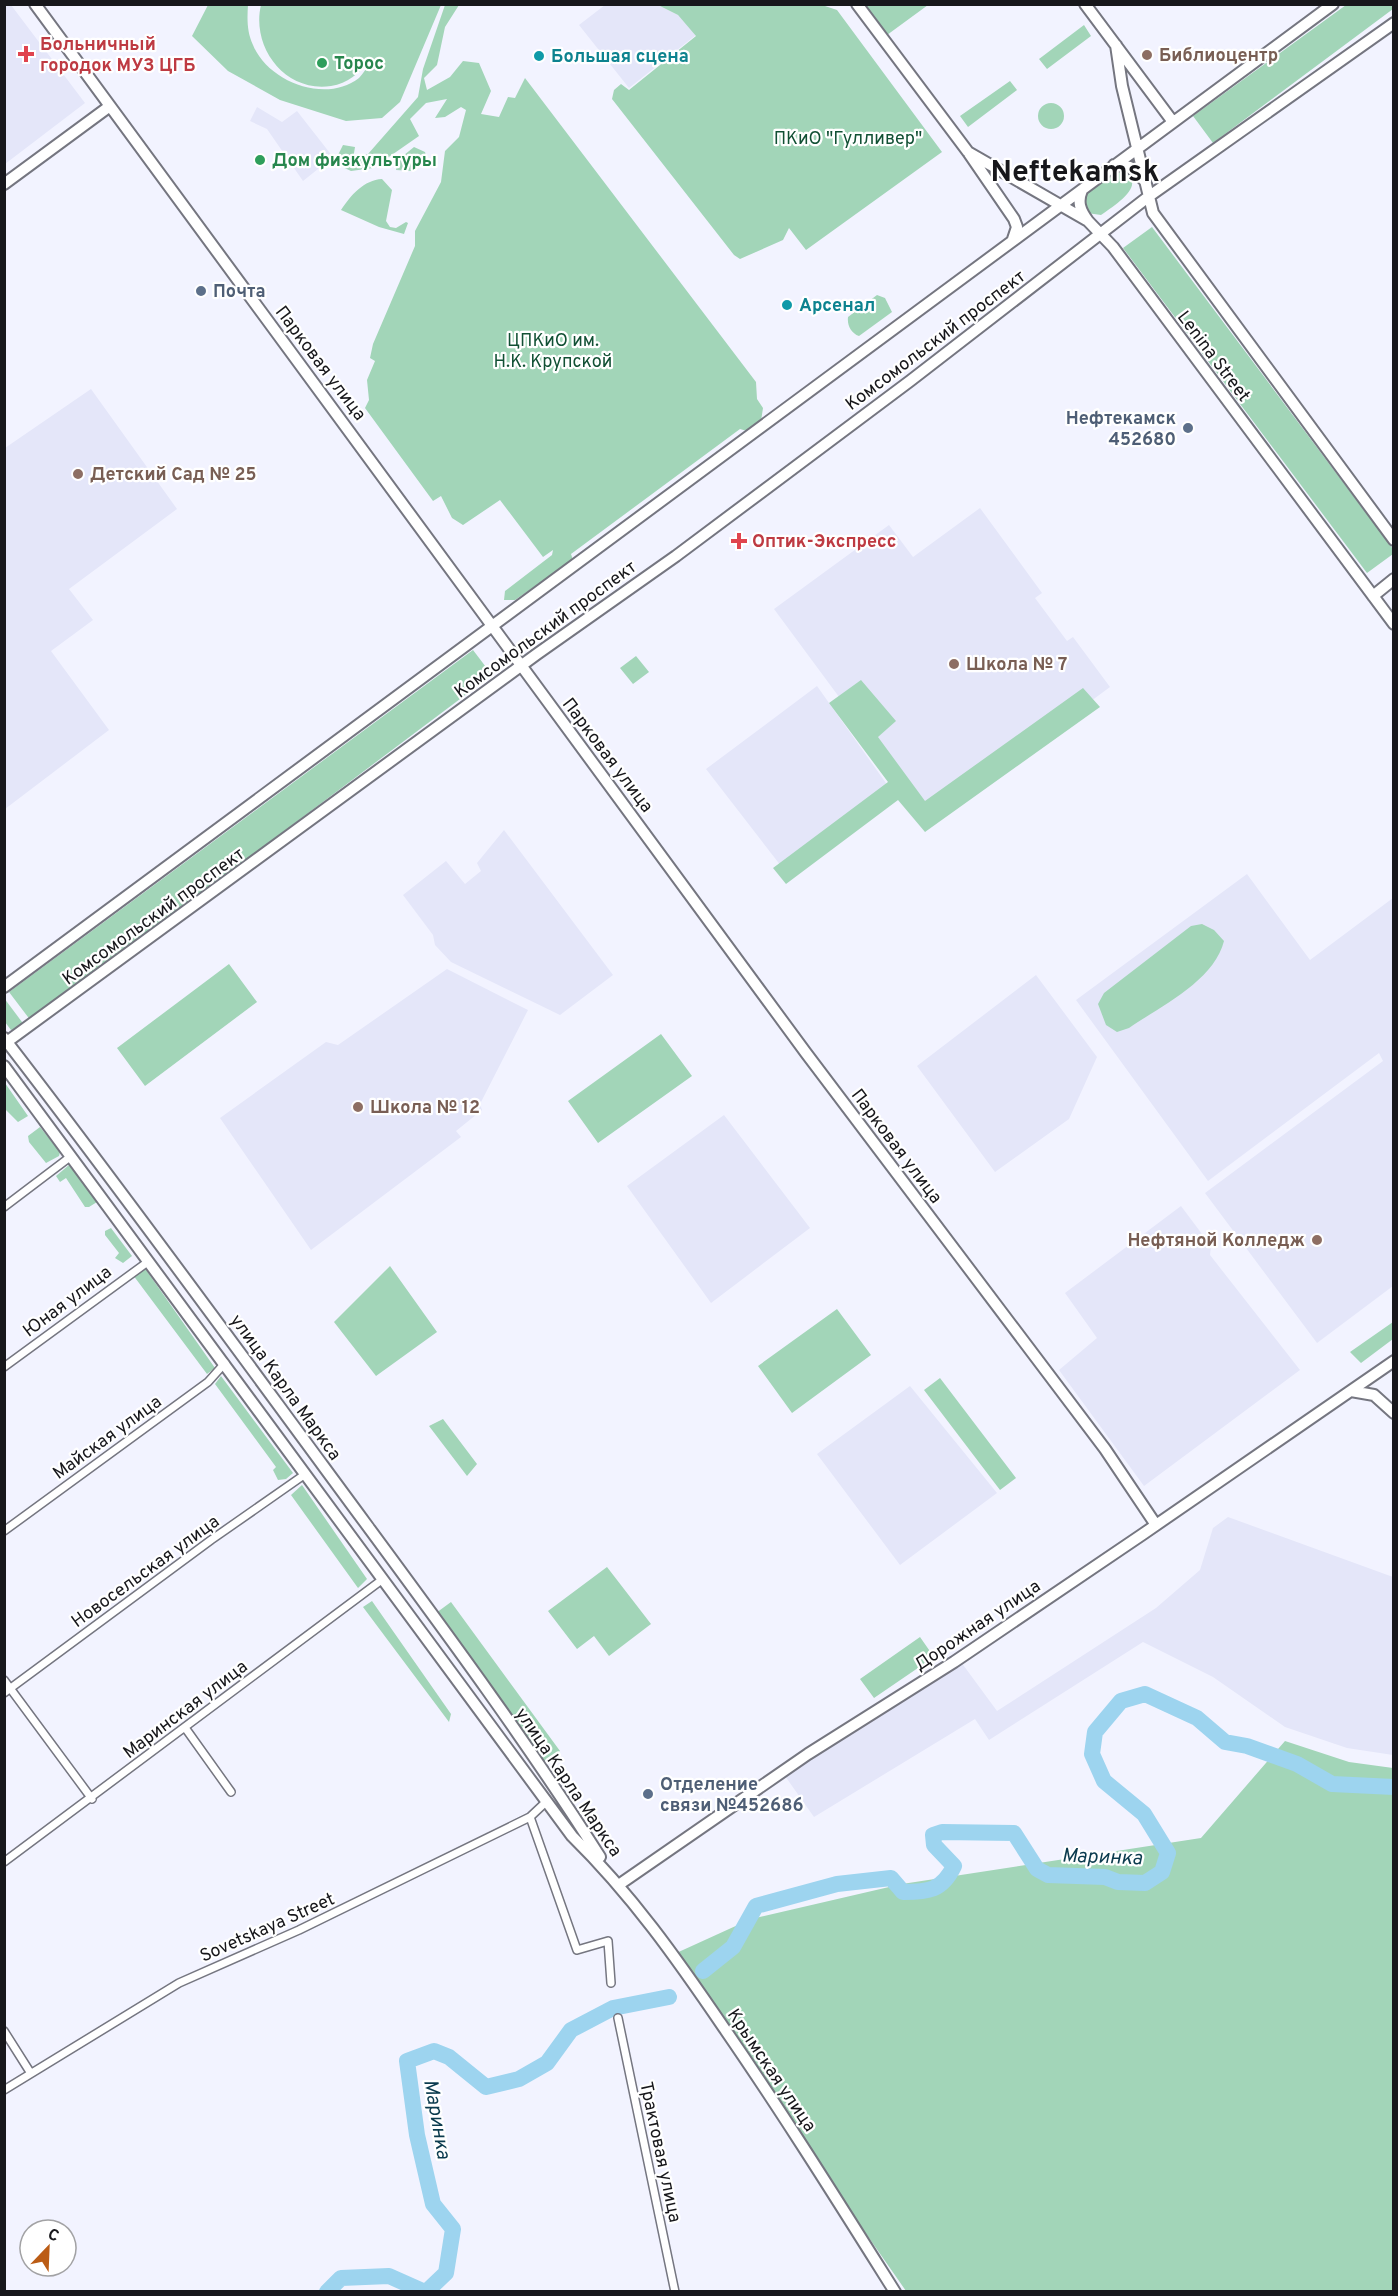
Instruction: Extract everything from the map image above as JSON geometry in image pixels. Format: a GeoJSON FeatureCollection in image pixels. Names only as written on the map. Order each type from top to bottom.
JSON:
{"type":"FeatureCollection","features":[{"type":"Feature","properties":{"kind":"main road","name":"Парковая улица"},"geometry":{"type":"LineString","coordinates":[[35,4],[801,1046],[1105,1449],[1156,1525]]}},
{"type":"Feature","properties":{"kind":"main road","name":"Lenina Street"},"geometry":{"type":"LineString","coordinates":[[857,4],[968,152],[1014,219],[1017,227],[1013,239]]}},
{"type":"Feature","properties":{"kind":"main road","name":"Lenina Street"},"geometry":{"type":"LineString","coordinates":[[1086,4],[1173,122]]}},
{"type":"Feature","properties":{"kind":"main road"},"geometry":{"type":"LineString","coordinates":[[1088,221],[1078,198],[1082,189],[1333,4]]}},
{"type":"Feature","properties":{"kind":"main road"},"geometry":{"type":"LineString","coordinates":[[1101,235],[1148,197],[1394,23]]}},
{"type":"Feature","properties":{"kind":"main road","name":"Lenina Street"},"geometry":{"type":"LineString","coordinates":[[1116,45],[1122,86],[1139,147],[1153,213],[1394,540]]}},
{"type":"Feature","properties":{"kind":"main road"},"geometry":{"type":"LineString","coordinates":[[4,184],[110,106]]}},
{"type":"Feature","properties":{"kind":"main road","name":"Lenina Street"},"geometry":{"type":"LineString","coordinates":[[968,152],[1060,207],[1088,221],[1113,247],[1394,624]]}},
{"type":"Feature","properties":{"kind":"main road"},"geometry":{"type":"LineString","coordinates":[[1114,165],[1130,167],[1145,181]]}},
{"type":"Feature","properties":{"kind":"main road","name":"Комсомольский проспект"},"geometry":{"type":"LineString","coordinates":[[4,987],[1082,189]]}},
{"type":"Feature","properties":{"kind":"main road","name":"Комсомольский проспект"},"geometry":{"type":"LineString","coordinates":[[5,1042],[521,666],[676,556],[1101,235]]}},
{"type":"Feature","properties":{"kind":"main road"},"geometry":{"type":"LineString","coordinates":[[1373,596],[1394,579]]}},
{"type":"Feature","properties":{"kind":"main road","name":"улица Карла Маркса"},"geometry":{"type":"LineString","coordinates":[[5,1042],[364,1521],[540,1766],[612,1875]]}},
{"type":"Feature","properties":{"kind":"main road","name":"улица Карла Маркса"},"geometry":{"type":"LineString","coordinates":[[4,1066],[572,1836],[612,1875]]}},
{"type":"Feature","properties":{"kind":"main road","name":"Дорожная улица"},"geometry":{"type":"LineString","coordinates":[[620,1884],[808,1754],[954,1662],[1394,1361]]}},
{"type":"Feature","properties":{"kind":"main road"},"geometry":{"type":"LineString","coordinates":[[1351,1390],[1374,1395],[1394,1413]]}},
{"type":"Feature","properties":{"kind":"main road"},"geometry":{"type":"LineString","coordinates":[[347,1533],[364,1521]]}},
{"type":"Feature","properties":{"kind":"main road","name":"Крымская улица"},"geometry":{"type":"LineString","coordinates":[[612,1875],[666,1945],[784,2115],[895,2292]]}},
{"type":"Feature","properties":{"kind":"street"},"geometry":{"type":"LineString","coordinates":[[4,1208],[70,1157]]}},
{"type":"Feature","properties":{"kind":"street","name":"Юная улица"},"geometry":{"type":"LineString","coordinates":[[4,1367],[149,1261]]}},
{"type":"Feature","properties":{"kind":"street","name":"Майская улица"},"geometry":{"type":"LineString","coordinates":[[4,1532],[208,1382],[225,1363]]}},
{"type":"Feature","properties":{"kind":"street","name":"Новосельская улица"},"geometry":{"type":"LineString","coordinates":[[8,1691],[211,1540],[304,1475]]}},
{"type":"Feature","properties":{"kind":"street","name":"Маринская улица"},"geometry":{"type":"LineString","coordinates":[[4,1862],[186,1729],[383,1579]]}},
{"type":"Feature","properties":{"kind":"street"},"geometry":{"type":"LineString","coordinates":[[4,1680],[8,1691],[92,1799]]}},
{"type":"Feature","properties":{"kind":"street"},"geometry":{"type":"LineString","coordinates":[[186,1729],[231,1792]]}},
{"type":"Feature","properties":{"kind":"street","name":"Sovetskaya Street"},"geometry":{"type":"LineString","coordinates":[[4,2090],[179,1983],[305,1928],[530,1817],[547,1801]]}},
{"type":"Feature","properties":{"kind":"street"},"geometry":{"type":"LineString","coordinates":[[530,1817],[577,1950],[608,1941],[611,1983]]}},
{"type":"Feature","properties":{"kind":"street","name":"Трактовая улица"},"geometry":{"type":"LineString","coordinates":[[618,2018],[675,2292]]}},
{"type":"Feature","properties":{"kind":"street"},"geometry":{"type":"LineString","coordinates":[[4,2031],[30,2072]]}},
{"type":"Feature","properties":{"kind":"shaded area","name":"Больничный городок МУЗ ЦГБ"},"geometry":{"type":"Polygon","coordinates":[[[4,5],[11,5],[85,103],[5,164],[4,5]]]}},
{"type":"Feature","properties":{"kind":"shaded area"},"geometry":{"type":"Polygon","coordinates":[[[605,5],[658,5],[678,15],[696,35],[629,88],[579,25],[605,5]]]}},
{"type":"Feature","properties":{"kind":"shaded area"},"geometry":{"type":"Polygon","coordinates":[[[257,107],[282,122],[297,111],[333,157],[303,181],[267,129],[250,121],[257,107]]]}},
{"type":"Feature","properties":{"kind":"shaded area"},"geometry":{"type":"Polygon","coordinates":[[[91,389],[177,509],[69,589],[93,620],[51,651],[109,730],[5,809],[5,448],[91,389]]]}},
{"type":"Feature","properties":{"kind":"shaded area","name":"Школа № 7"},"geometry":{"type":"Polygon","coordinates":[[[980,508],[1042,593],[1035,598],[1067,641],[1073,637],[1110,687],[930,820],[774,609],[889,525],[913,557],[980,508]]]}},
{"type":"Feature","properties":{"kind":"shaded area"},"geometry":{"type":"Polygon","coordinates":[[[817,686],[898,800],[788,875],[706,769],[817,686]]]}},
{"type":"Feature","properties":{"kind":"shaded area"},"geometry":{"type":"Polygon","coordinates":[[[504,830],[613,975],[560,1015],[451,962],[435,945],[433,935],[403,895],[446,861],[465,884],[481,871],[477,863],[504,830]]]}},
{"type":"Feature","properties":{"kind":"shaded area"},"geometry":{"type":"Polygon","coordinates":[[[1247,874],[1310,960],[1393,898],[1393,1286],[1317,1343],[1205,1193],[1383,1061],[1379,1053],[1208,1181],[1076,1000],[1247,874]]]}},
{"type":"Feature","properties":{"kind":"shaded area","name":"Школа № 12"},"geometry":{"type":"Polygon","coordinates":[[[447,969],[528,1010],[480,1104],[482,1110],[456,1131],[461,1137],[311,1250],[220,1118],[326,1042],[338,1045],[447,969]]]}},
{"type":"Feature","properties":{"kind":"shaded area"},"geometry":{"type":"Polygon","coordinates":[[[1036,975],[1097,1057],[1069,1119],[995,1172],[917,1066],[1036,975]]]}},
{"type":"Feature","properties":{"kind":"shaded area"},"geometry":{"type":"Polygon","coordinates":[[[724,1115],[810,1228],[711,1303],[627,1186],[724,1115]]]}},
{"type":"Feature","properties":{"kind":"shaded area"},"geometry":{"type":"Polygon","coordinates":[[[1181,1206],[1211,1246],[1210,1255],[1300,1370],[1144,1486],[1059,1370],[1097,1338],[1065,1293],[1181,1206]]]}},
{"type":"Feature","properties":{"kind":"shaded area"},"geometry":{"type":"Polygon","coordinates":[[[910,1386],[997,1493],[900,1565],[817,1454],[910,1386]]]}},
{"type":"Feature","properties":{"kind":"shaded area"},"geometry":{"type":"Polygon","coordinates":[[[1228,1517],[1393,1577],[1393,1755],[1347,1748],[1285,1727],[1213,1677],[1143,1642],[989,1740],[975,1719],[814,1817],[785,1776],[961,1662],[997,1711],[1156,1608],[1200,1570],[1213,1528],[1228,1517]]]}},
{"type":"Feature","properties":{"kind":"green space","name":"ПКиО \"Гулливер\""},"geometry":{"type":"Polygon","coordinates":[[[819,4],[837,10],[942,152],[806,250],[789,228],[783,240],[740,259],[734,255],[612,99],[614,90],[621,84],[629,90],[696,36],[678,15],[658,5],[819,4]]]}},
{"type":"Feature","properties":{"kind":"green space","name":"Торос"},"geometry":{"type":"Polygon","coordinates":[[[208,5],[248,5],[251,40],[261,58],[271,69],[284,79],[299,85],[315,89],[331,89],[346,86],[359,78],[370,63],[337,85],[314,86],[299,82],[275,64],[266,50],[259,21],[261,5],[441,5],[400,102],[382,118],[346,121],[280,100],[228,71],[192,36],[208,5]]]}},
{"type":"Feature","properties":{"kind":"green space","name":"ЦПКиО им. Н.К. Крупской"},"geometry":{"type":"Polygon","coordinates":[[[445,5],[459,5],[445,27],[437,65],[424,78],[427,90],[450,77],[463,61],[479,63],[491,91],[481,114],[499,117],[508,97],[515,98],[525,78],[756,382],[757,399],[763,408],[761,421],[747,431],[740,429],[571,554],[573,560],[515,600],[504,600],[505,591],[552,555],[553,550],[543,557],[500,500],[463,525],[452,518],[441,496],[433,501],[365,408],[369,400],[367,380],[375,361],[370,358],[373,344],[415,246],[415,231],[441,182],[445,151],[459,137],[466,110],[461,107],[445,117],[435,118],[447,99],[426,103],[410,119],[419,136],[373,168],[351,171],[334,163],[343,145],[355,147],[353,159],[368,154],[418,97],[423,69],[445,5]]]}},
{"type":"Feature","properties":{"kind":"green space"},"geometry":{"type":"Polygon","coordinates":[[[864,5],[928,5],[887,35],[864,5]]]}},
{"type":"Feature","properties":{"kind":"green space"},"geometry":{"type":"Polygon","coordinates":[[[1346,5],[1393,5],[1393,9],[1213,143],[1193,116],[1346,5]]]}},
{"type":"Feature","properties":{"kind":"green space"},"geometry":{"type":"Polygon","coordinates":[[[1084,25],[1091,36],[1047,69],[1039,59],[1084,25]]]}},
{"type":"Feature","properties":{"kind":"green space"},"geometry":{"type":"Polygon","coordinates":[[[1010,81],[1017,90],[968,127],[960,116],[1010,81]]]}},
{"type":"Feature","properties":{"kind":"green space"},"geometry":{"type":"Polygon","coordinates":[[[1051,103],[1060,107],[1064,116],[1060,125],[1051,129],[1042,125],[1038,116],[1042,107],[1051,103]]]}},
{"type":"Feature","properties":{"kind":"green space"},"geometry":{"type":"Polygon","coordinates":[[[414,147],[425,152],[427,160],[412,171],[396,170],[398,160],[414,147]]]}},
{"type":"Feature","properties":{"kind":"green space"},"geometry":{"type":"Polygon","coordinates":[[[1116,170],[1132,180],[1128,193],[1101,215],[1087,213],[1082,194],[1116,170]]]}},
{"type":"Feature","properties":{"kind":"green space"},"geometry":{"type":"Polygon","coordinates":[[[382,179],[392,190],[386,221],[390,227],[396,228],[408,223],[404,234],[379,227],[341,210],[364,185],[382,179]]]}},
{"type":"Feature","properties":{"kind":"green space"},"geometry":{"type":"Polygon","coordinates":[[[1152,227],[1393,549],[1393,554],[1367,573],[1123,248],[1152,227]]]}},
{"type":"Feature","properties":{"kind":"green space"},"geometry":{"type":"Polygon","coordinates":[[[877,295],[885,298],[892,312],[859,336],[856,335],[850,328],[848,317],[877,295]]]}},
{"type":"Feature","properties":{"kind":"green space"},"geometry":{"type":"Polygon","coordinates":[[[473,650],[492,675],[31,1021],[9,992],[473,650]]]}},
{"type":"Feature","properties":{"kind":"green space"},"geometry":{"type":"Polygon","coordinates":[[[636,656],[649,672],[633,684],[620,668],[636,656]]]}},
{"type":"Feature","properties":{"kind":"green space"},"geometry":{"type":"Polygon","coordinates":[[[861,680],[896,721],[878,737],[925,801],[1083,688],[1100,707],[925,832],[898,800],[786,884],[773,868],[888,782],[829,703],[861,680]]]}},
{"type":"Feature","properties":{"kind":"green space"},"geometry":{"type":"Polygon","coordinates":[[[1202,924],[1214,930],[1224,941],[1218,955],[1198,980],[1129,1028],[1117,1032],[1106,1025],[1098,1004],[1104,993],[1191,926],[1202,924]]]}},
{"type":"Feature","properties":{"kind":"green space"},"geometry":{"type":"Polygon","coordinates":[[[229,964],[257,1002],[145,1086],[117,1048],[229,964]]]}},
{"type":"Feature","properties":{"kind":"green space"},"geometry":{"type":"Polygon","coordinates":[[[4,998],[25,1026],[11,1030],[5,1022],[4,998]]]}},
{"type":"Feature","properties":{"kind":"green space"},"geometry":{"type":"Polygon","coordinates":[[[661,1034],[692,1076],[598,1143],[568,1101],[661,1034]]]}},
{"type":"Feature","properties":{"kind":"green space"},"geometry":{"type":"Polygon","coordinates":[[[5,1083],[28,1116],[18,1122],[5,1109],[5,1083]]]}},
{"type":"Feature","properties":{"kind":"green space"},"geometry":{"type":"Polygon","coordinates":[[[40,1127],[60,1152],[59,1156],[46,1163],[29,1142],[28,1136],[40,1127]]]}},
{"type":"Feature","properties":{"kind":"green space"},"geometry":{"type":"Polygon","coordinates":[[[69,1165],[97,1202],[89,1207],[85,1207],[66,1178],[60,1182],[56,1176],[69,1165]]]}},
{"type":"Feature","properties":{"kind":"green space"},"geometry":{"type":"Polygon","coordinates":[[[111,1228],[132,1256],[123,1263],[115,1258],[119,1253],[105,1235],[105,1231],[111,1228]]]}},
{"type":"Feature","properties":{"kind":"green space"},"geometry":{"type":"Polygon","coordinates":[[[390,1266],[437,1332],[376,1376],[334,1322],[390,1266]]]}},
{"type":"Feature","properties":{"kind":"green space"},"geometry":{"type":"Polygon","coordinates":[[[144,1267],[215,1368],[207,1374],[133,1275],[144,1267]]]}},
{"type":"Feature","properties":{"kind":"green space"},"geometry":{"type":"Polygon","coordinates":[[[837,1309],[871,1355],[792,1413],[758,1366],[837,1309]]]}},
{"type":"Feature","properties":{"kind":"green space"},"geometry":{"type":"Polygon","coordinates":[[[1393,1322],[1393,1339],[1361,1363],[1350,1352],[1393,1322]]]}},
{"type":"Feature","properties":{"kind":"green space"},"geometry":{"type":"Polygon","coordinates":[[[221,1376],[293,1473],[286,1479],[278,1480],[273,1470],[276,1467],[215,1384],[221,1376]]]}},
{"type":"Feature","properties":{"kind":"green space"},"geometry":{"type":"Polygon","coordinates":[[[940,1378],[1016,1478],[1000,1490],[924,1390],[940,1378]]]}},
{"type":"Feature","properties":{"kind":"green space"},"geometry":{"type":"Polygon","coordinates":[[[443,1419],[477,1464],[467,1476],[429,1426],[443,1419]]]}},
{"type":"Feature","properties":{"kind":"green space"},"geometry":{"type":"Polygon","coordinates":[[[302,1485],[367,1579],[358,1588],[291,1495],[302,1485]]]}},
{"type":"Feature","properties":{"kind":"green space"},"geometry":{"type":"Polygon","coordinates":[[[607,1567],[651,1624],[609,1656],[594,1636],[577,1649],[548,1611],[607,1567]]]}},
{"type":"Feature","properties":{"kind":"green space"},"geometry":{"type":"Polygon","coordinates":[[[372,1601],[451,1714],[449,1722],[363,1607],[372,1601]]]}},
{"type":"Feature","properties":{"kind":"green space"},"geometry":{"type":"Polygon","coordinates":[[[451,1602],[560,1751],[544,1761],[436,1613],[451,1602]]]}},
{"type":"Feature","properties":{"kind":"green space"},"geometry":{"type":"Polygon","coordinates":[[[920,1637],[934,1657],[874,1698],[860,1679],[920,1637]]]}},
{"type":"Feature","properties":{"kind":"green space"},"geometry":{"type":"Polygon","coordinates":[[[1285,1741],[1349,1762],[1393,1768],[1393,2291],[906,2291],[672,1955],[751,1919],[902,1884],[1201,1838],[1285,1741]]]}},
{"type":"Feature","properties":{"kind":"waterway","name":"Маринка"},"geometry":{"type":"LineString","coordinates":[[703,1971],[733,1947],[756,1906],[837,1884],[891,1878],[903,1892],[927,1890],[939,1885],[954,1866],[934,1845],[933,1835],[942,1832],[1014,1833],[1037,1869],[1048,1875],[1105,1877],[1118,1882],[1145,1883],[1162,1872],[1168,1853],[1144,1814],[1104,1781],[1092,1754],[1095,1732],[1121,1701],[1145,1694],[1197,1718],[1225,1742],[1247,1746],[1297,1764],[1332,1784],[1394,1787]]}},
{"type":"Feature","properties":{"kind":"waterway","name":"Маринка"},"geometry":{"type":"LineString","coordinates":[[426,2292],[446,2273],[453,2229],[433,2204],[417,2135],[407,2061],[434,2051],[449,2057],[486,2087],[519,2079],[547,2063],[571,2030],[613,2008],[669,1997]]}},
{"type":"Feature","properties":{"kind":"waterway","name":"Маринка"},"geometry":{"type":"LineString","coordinates":[[327,2292],[341,2278],[389,2276],[425,2292]]}},
{"type":"Feature","properties":{"kind":"place","name":"Больничный городок МУЗ ЦГБ"},"geometry":{"type":"Point","coordinates":[26,54]}},
{"type":"Feature","properties":{"kind":"place","name":"Библиоцентр"},"geometry":{"type":"Point","coordinates":[1147,55]}},
{"type":"Feature","properties":{"kind":"place","name":"Большая сцена"},"geometry":{"type":"Point","coordinates":[539,56]}},
{"type":"Feature","properties":{"kind":"place","name":"Торос"},"geometry":{"type":"Point","coordinates":[322,63]}},
{"type":"Feature","properties":{"kind":"place","name":"Дом физкультуры"},"geometry":{"type":"Point","coordinates":[260,160]}},
{"type":"Feature","properties":{"kind":"place","name":"Почта"},"geometry":{"type":"Point","coordinates":[201,291]}},
{"type":"Feature","properties":{"kind":"place","name":"Арсенал"},"geometry":{"type":"Point","coordinates":[787,305]}},
{"type":"Feature","properties":{"kind":"place","name":"Нефтекамск 452680"},"geometry":{"type":"Point","coordinates":[1188,428]}},
{"type":"Feature","properties":{"kind":"place","name":"Детский Сад № 25"},"geometry":{"type":"Point","coordinates":[78,474]}},
{"type":"Feature","properties":{"kind":"place","name":"Оптик-Экспресс"},"geometry":{"type":"Point","coordinates":[739,541]}},
{"type":"Feature","properties":{"kind":"place","name":"Школа № 7"},"geometry":{"type":"Point","coordinates":[954,664]}},
{"type":"Feature","properties":{"kind":"place","name":"Школа № 12"},"geometry":{"type":"Point","coordinates":[358,1107]}},
{"type":"Feature","properties":{"kind":"place","name":"Нефтяной Колледж"},"geometry":{"type":"Point","coordinates":[1317,1240]}},
{"type":"Feature","properties":{"kind":"place","name":"Отделение связи №452686"},"geometry":{"type":"Point","coordinates":[648,1794]}},
{"type":"Feature","properties":{"kind":"district","name":"Neftekamsk"},"geometry":{"type":"Point","coordinates":[1075,171]}}]}
